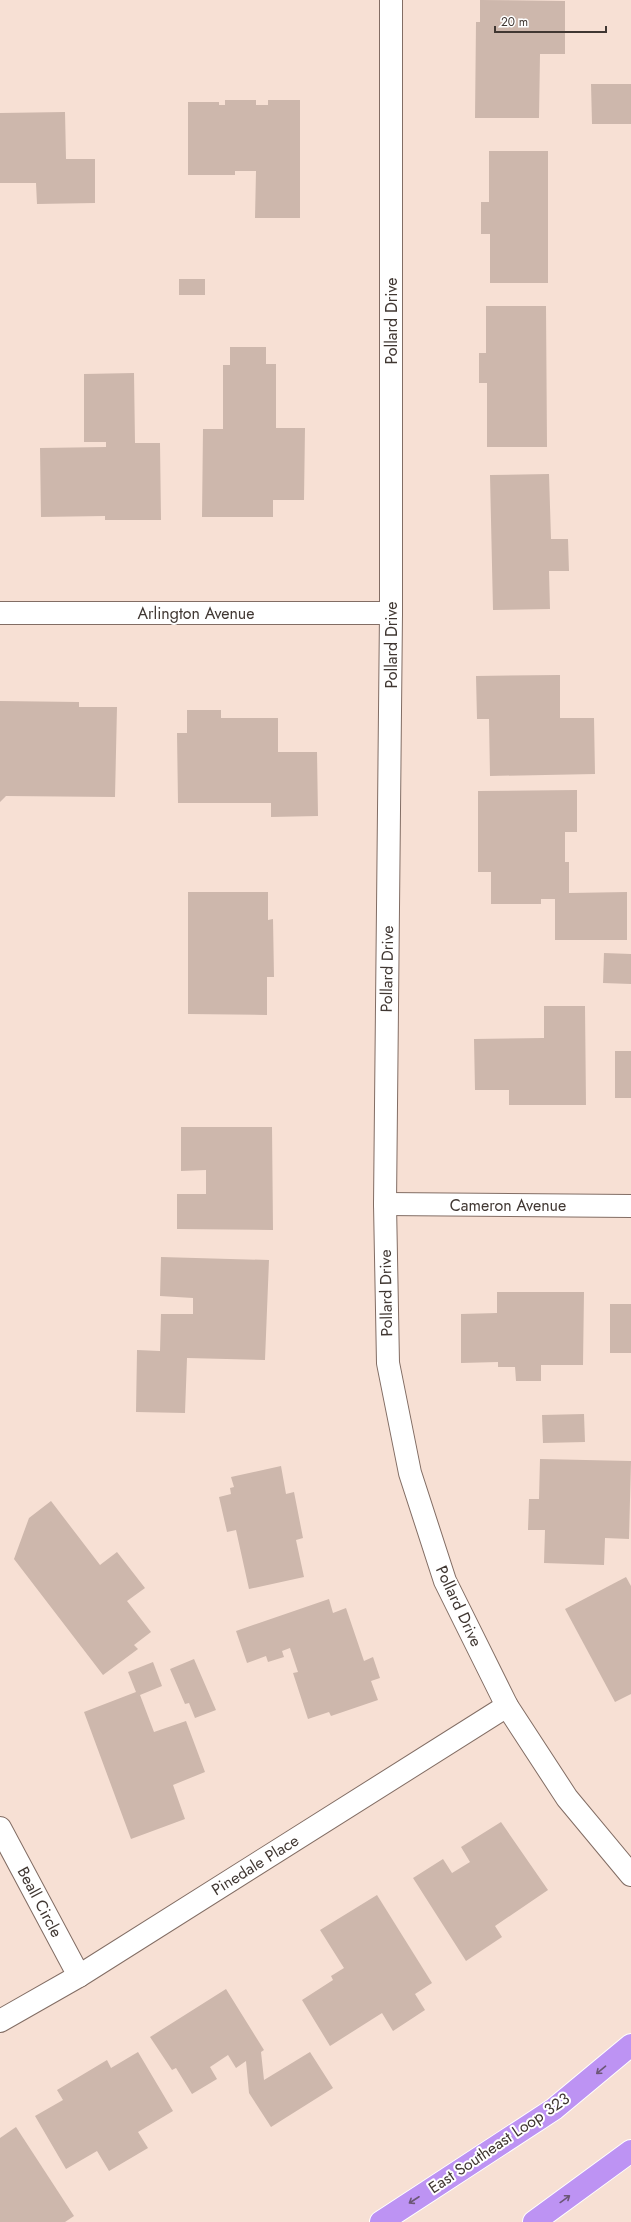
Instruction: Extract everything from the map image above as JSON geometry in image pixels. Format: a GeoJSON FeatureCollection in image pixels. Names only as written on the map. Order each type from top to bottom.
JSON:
{"type":"FeatureCollection","features":[{"type":"Feature","properties":{"kind":"highway","name":"East Southeast Loop 323"},"geometry":{"type":"LineString","coordinates":[[381,2222],[554,2109],[631,2045]]}},
{"type":"Feature","properties":{"kind":"highway"},"geometry":{"type":"LineString","coordinates":[[534,2222],[631,2151]]}},
{"type":"Feature","properties":{"kind":"street","name":"Pollard Drive"},"geometry":{"type":"LineString","coordinates":[[391,0],[391,613],[385,1204],[388,1364],[410,1473],[445,1581],[507,1706],[567,1798],[631,1875]]}},
{"type":"Feature","properties":{"kind":"street","name":"Arlington Avenue"},"geometry":{"type":"LineString","coordinates":[[0,613],[391,613]]}},
{"type":"Feature","properties":{"kind":"street","name":"Cameron Avenue"},"geometry":{"type":"LineString","coordinates":[[385,1204],[631,1206]]}},
{"type":"Feature","properties":{"kind":"street","name":"Pinedale Place"},"geometry":{"type":"LineString","coordinates":[[0,2021],[79,1976],[507,1706]]}},
{"type":"Feature","properties":{"kind":"street","name":"Beall Circle"},"geometry":{"type":"LineString","coordinates":[[0,1828],[79,1976]]}},
{"type":"Feature","properties":{"kind":"building"},"geometry":{"type":"Polygon","coordinates":[[[480,0],[565,1],[565,54],[540,54],[539,118],[475,118],[476,22],[480,22],[480,0]]]}},
{"type":"Feature","properties":{"kind":"building"},"geometry":{"type":"Polygon","coordinates":[[[591,84],[631,84],[631,124],[592,124],[591,84]]]}},
{"type":"Feature","properties":{"kind":"building"},"geometry":{"type":"Polygon","coordinates":[[[225,100],[256,100],[256,105],[268,105],[268,100],[300,100],[300,218],[255,218],[256,171],[235,171],[235,175],[188,175],[188,102],[219,102],[219,105],[225,105],[225,100]]]}},
{"type":"Feature","properties":{"kind":"building"},"geometry":{"type":"Polygon","coordinates":[[[65,112],[66,159],[95,159],[95,203],[37,204],[36,183],[0,183],[0,113],[65,112]]]}},
{"type":"Feature","properties":{"kind":"building"},"geometry":{"type":"Polygon","coordinates":[[[489,151],[548,151],[548,283],[490,283],[490,234],[481,234],[481,202],[489,202],[489,151]]]}},
{"type":"Feature","properties":{"kind":"building"},"geometry":{"type":"Polygon","coordinates":[[[179,279],[205,279],[205,295],[179,295],[179,279]]]}},
{"type":"Feature","properties":{"kind":"building"},"geometry":{"type":"Polygon","coordinates":[[[486,306],[546,306],[547,447],[487,447],[487,383],[479,383],[479,353],[486,353],[486,306]]]}},
{"type":"Feature","properties":{"kind":"building"},"geometry":{"type":"Polygon","coordinates":[[[230,347],[266,347],[266,364],[276,364],[276,428],[305,428],[304,500],[273,500],[273,517],[202,517],[203,429],[223,429],[223,365],[230,365],[230,347]]]}},
{"type":"Feature","properties":{"kind":"building"},"geometry":{"type":"Polygon","coordinates":[[[134,373],[135,443],[160,443],[161,520],[105,520],[105,516],[41,517],[40,448],[106,447],[106,442],[84,442],[84,374],[134,373]]]}},
{"type":"Feature","properties":{"kind":"building"},"geometry":{"type":"Polygon","coordinates":[[[549,474],[551,539],[568,539],[569,571],[549,571],[550,609],[493,610],[490,475],[549,474]]]}},
{"type":"Feature","properties":{"kind":"building"},"geometry":{"type":"Polygon","coordinates":[[[560,675],[560,718],[594,718],[595,774],[490,776],[489,719],[477,719],[476,676],[560,675]]]}},
{"type":"Feature","properties":{"kind":"building"},"geometry":{"type":"Polygon","coordinates":[[[0,701],[79,702],[79,707],[117,707],[115,797],[6,796],[0,802],[0,701]]]}},
{"type":"Feature","properties":{"kind":"building"},"geometry":{"type":"Polygon","coordinates":[[[187,710],[221,710],[221,718],[278,718],[278,752],[317,752],[318,816],[271,817],[271,803],[178,803],[177,733],[187,733],[187,710]]]}},
{"type":"Feature","properties":{"kind":"building"},"geometry":{"type":"Polygon","coordinates":[[[577,790],[577,832],[565,832],[565,862],[569,862],[569,893],[627,892],[627,940],[555,940],[555,899],[541,899],[541,904],[491,904],[491,872],[478,872],[478,791],[577,790]]]}},
{"type":"Feature","properties":{"kind":"building"},"geometry":{"type":"Polygon","coordinates":[[[188,892],[268,892],[268,920],[273,919],[274,977],[267,977],[267,1015],[188,1014],[188,892]]]}},
{"type":"Feature","properties":{"kind":"building"},"geometry":{"type":"Polygon","coordinates":[[[604,953],[631,954],[631,984],[603,983],[604,953]]]}},
{"type":"Feature","properties":{"kind":"building"},"geometry":{"type":"Polygon","coordinates":[[[544,1006],[585,1006],[586,1105],[509,1105],[509,1090],[475,1090],[474,1039],[544,1038],[544,1006]]]}},
{"type":"Feature","properties":{"kind":"building"},"geometry":{"type":"Polygon","coordinates":[[[615,1051],[631,1051],[631,1098],[615,1098],[615,1051]]]}},
{"type":"Feature","properties":{"kind":"building"},"geometry":{"type":"Polygon","coordinates":[[[181,1127],[272,1127],[273,1230],[177,1229],[177,1194],[206,1194],[206,1170],[181,1171],[181,1127]]]}},
{"type":"Feature","properties":{"kind":"building"},"geometry":{"type":"Polygon","coordinates":[[[161,1257],[269,1260],[265,1360],[187,1358],[185,1413],[136,1412],[137,1350],[160,1351],[161,1314],[193,1314],[193,1298],[160,1296],[161,1257]]]}},
{"type":"Feature","properties":{"kind":"building"},"geometry":{"type":"Polygon","coordinates":[[[497,1292],[584,1292],[583,1365],[541,1365],[541,1381],[516,1381],[515,1367],[498,1367],[498,1362],[461,1363],[461,1314],[497,1313],[497,1292]]]}},
{"type":"Feature","properties":{"kind":"building"},"geometry":{"type":"Polygon","coordinates":[[[610,1304],[631,1304],[631,1353],[610,1353],[610,1304]]]}},
{"type":"Feature","properties":{"kind":"building"},"geometry":{"type":"Polygon","coordinates":[[[584,1414],[585,1442],[543,1443],[542,1415],[584,1414]]]}},
{"type":"Feature","properties":{"kind":"building"},"geometry":{"type":"Polygon","coordinates":[[[540,1459],[631,1461],[629,1539],[605,1538],[604,1565],[544,1563],[545,1530],[528,1530],[529,1499],[539,1499],[540,1459]]]}},
{"type":"Feature","properties":{"kind":"building"},"geometry":{"type":"Polygon","coordinates":[[[281,1466],[286,1494],[294,1492],[303,1538],[296,1540],[304,1577],[249,1589],[236,1530],[227,1532],[219,1497],[231,1494],[230,1488],[234,1487],[231,1477],[281,1466]]]}},
{"type":"Feature","properties":{"kind":"building"},"geometry":{"type":"Polygon","coordinates":[[[51,1501],[100,1565],[117,1552],[145,1588],[127,1601],[151,1632],[134,1645],[138,1649],[103,1675],[14,1559],[29,1518],[51,1501]]]}},
{"type":"Feature","properties":{"kind":"building"},"geometry":{"type":"Polygon","coordinates":[[[626,1577],[631,1586],[631,1694],[615,1702],[565,1609],[626,1577]]]}},
{"type":"Feature","properties":{"kind":"building"},"geometry":{"type":"Polygon","coordinates":[[[329,1599],[333,1613],[346,1608],[364,1661],[373,1657],[380,1678],[371,1681],[378,1700],[331,1716],[329,1712],[308,1719],[293,1673],[298,1672],[290,1648],[282,1651],[284,1657],[268,1662],[266,1656],[247,1663],[236,1631],[329,1599]]]}},
{"type":"Feature","properties":{"kind":"building"},"geometry":{"type":"Polygon","coordinates":[[[194,1659],[216,1710],[195,1718],[189,1703],[185,1704],[170,1669],[194,1659]]]}},
{"type":"Feature","properties":{"kind":"building"},"geometry":{"type":"Polygon","coordinates":[[[153,1662],[162,1686],[140,1695],[154,1732],[186,1721],[205,1772],[173,1785],[185,1819],[131,1839],[84,1712],[136,1692],[128,1672],[153,1662]]]}},
{"type":"Feature","properties":{"kind":"building"},"geometry":{"type":"Polygon","coordinates":[[[501,1822],[548,1890],[495,1926],[502,1937],[466,1961],[413,1878],[443,1859],[452,1873],[470,1862],[461,1847],[501,1822]]]}},
{"type":"Feature","properties":{"kind":"building"},"geometry":{"type":"Polygon","coordinates":[[[377,1895],[432,1983],[415,1994],[425,2010],[393,2031],[382,2013],[330,2046],[302,2000],[333,1980],[331,1976],[344,1968],[320,1930],[377,1895]]]}},
{"type":"Feature","properties":{"kind":"building"},"geometry":{"type":"Polygon","coordinates":[[[226,1989],[264,2050],[261,2052],[264,2080],[310,2052],[333,2088],[271,2127],[249,2093],[246,2061],[236,2068],[228,2055],[210,2067],[217,2079],[192,2094],[176,2068],[172,2070],[150,2037],[226,1989]]]}},
{"type":"Feature","properties":{"kind":"building"},"geometry":{"type":"Polygon","coordinates":[[[138,2052],[173,2111],[138,2132],[148,2148],[109,2171],[97,2151],[66,2169],[35,2116],[63,2100],[57,2090],[107,2060],[111,2068],[138,2052]]]}},
{"type":"Feature","properties":{"kind":"building"},"geometry":{"type":"Polygon","coordinates":[[[16,2127],[74,2216],[65,2222],[0,2222],[0,2138],[16,2127]]]}}]}
